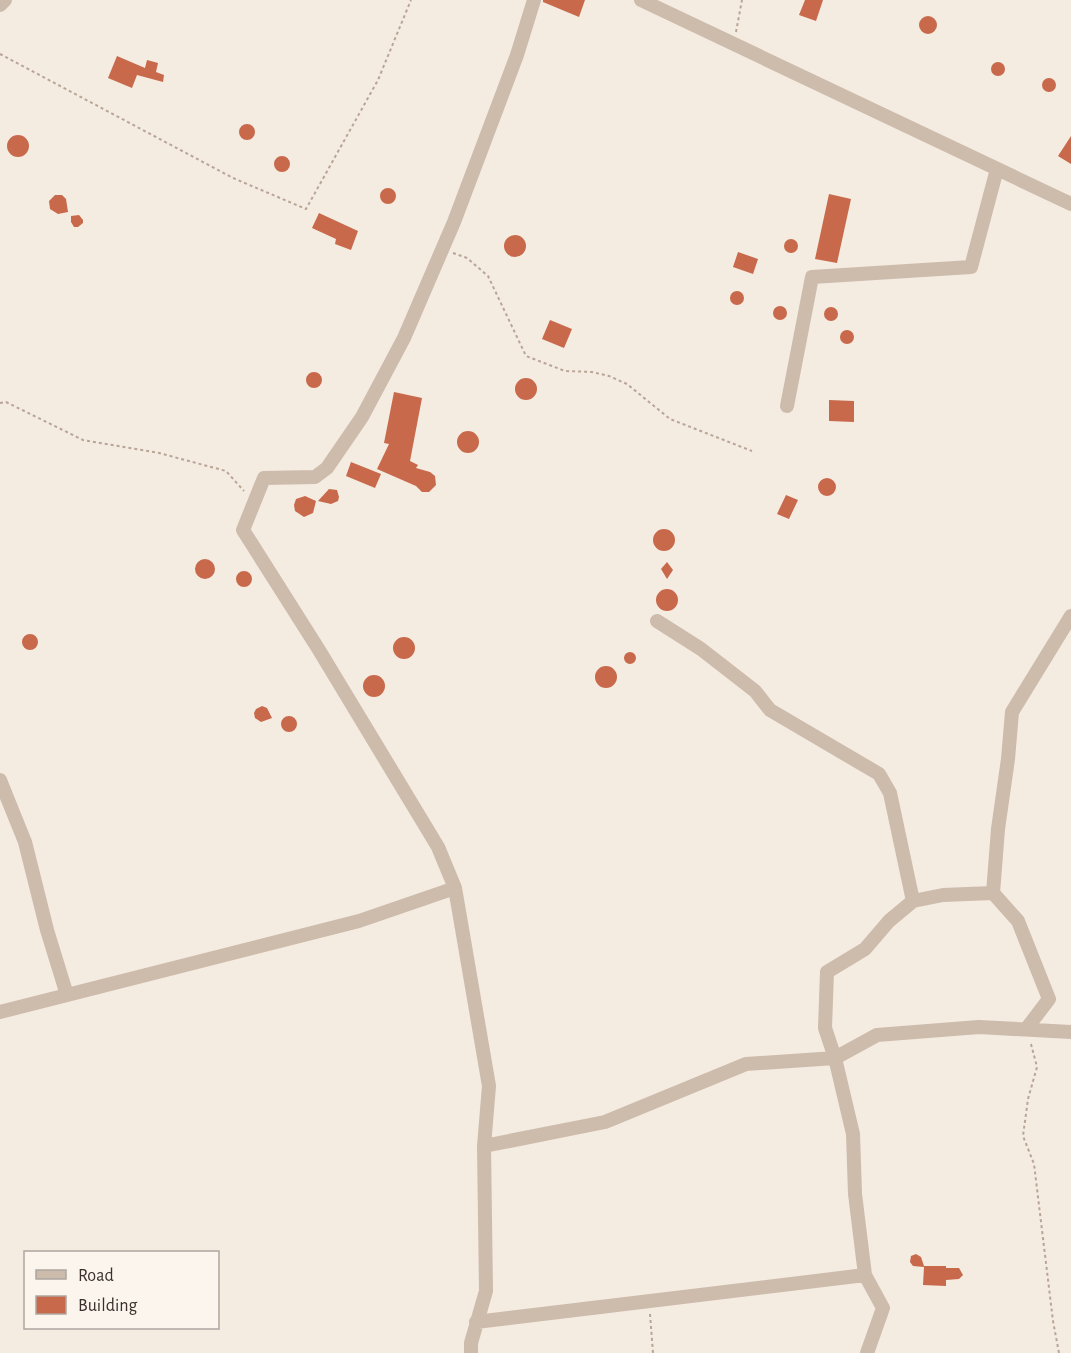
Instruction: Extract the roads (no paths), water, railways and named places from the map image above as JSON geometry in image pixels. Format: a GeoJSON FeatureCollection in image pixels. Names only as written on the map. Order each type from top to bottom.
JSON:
{"type":"FeatureCollection","features":[{"type":"Feature","properties":{"kind":"street"},"geometry":{"type":"LineString","coordinates":[[0,4],[5,0]]}},
{"type":"Feature","properties":{"kind":"street"},"geometry":{"type":"LineString","coordinates":[[471,1353],[476,1322],[486,1291],[484,1146],[489,1086],[455,888],[438,847],[319,650],[243,530],[264,478],[315,477],[327,468],[362,417],[404,338],[442,249],[517,56],[534,0]]}},
{"type":"Feature","properties":{"kind":"street"},"geometry":{"type":"LineString","coordinates":[[641,0],[1071,204]]}},
{"type":"Feature","properties":{"kind":"street"},"geometry":{"type":"LineString","coordinates":[[787,406],[812,277],[971,267],[998,169]]}},
{"type":"Feature","properties":{"kind":"street"},"geometry":{"type":"LineString","coordinates":[[1027,1028],[1049,999],[1017,921],[993,893],[998,829],[1012,712],[1071,616]]}},
{"type":"Feature","properties":{"kind":"street"},"geometry":{"type":"LineString","coordinates":[[657,621],[701,649],[755,691],[770,710],[879,774],[890,793],[913,901]]}},
{"type":"Feature","properties":{"kind":"street"},"geometry":{"type":"LineString","coordinates":[[0,780],[25,842],[47,930],[67,995]]}},
{"type":"Feature","properties":{"kind":"street"},"geometry":{"type":"LineString","coordinates":[[0,1012],[359,921],[455,888]]}},
{"type":"Feature","properties":{"kind":"street"},"geometry":{"type":"LineString","coordinates":[[867,1353],[883,1308],[865,1275],[855,1194],[853,1134],[835,1058],[825,1028],[827,972],[865,949],[889,921],[913,901],[943,895],[993,893]]}},
{"type":"Feature","properties":{"kind":"street"},"geometry":{"type":"LineString","coordinates":[[484,1146],[605,1122],[746,1064],[835,1058],[877,1035],[979,1027],[1071,1032]]}},
{"type":"Feature","properties":{"kind":"street"},"geometry":{"type":"LineString","coordinates":[[476,1322],[865,1275]]}}]}
